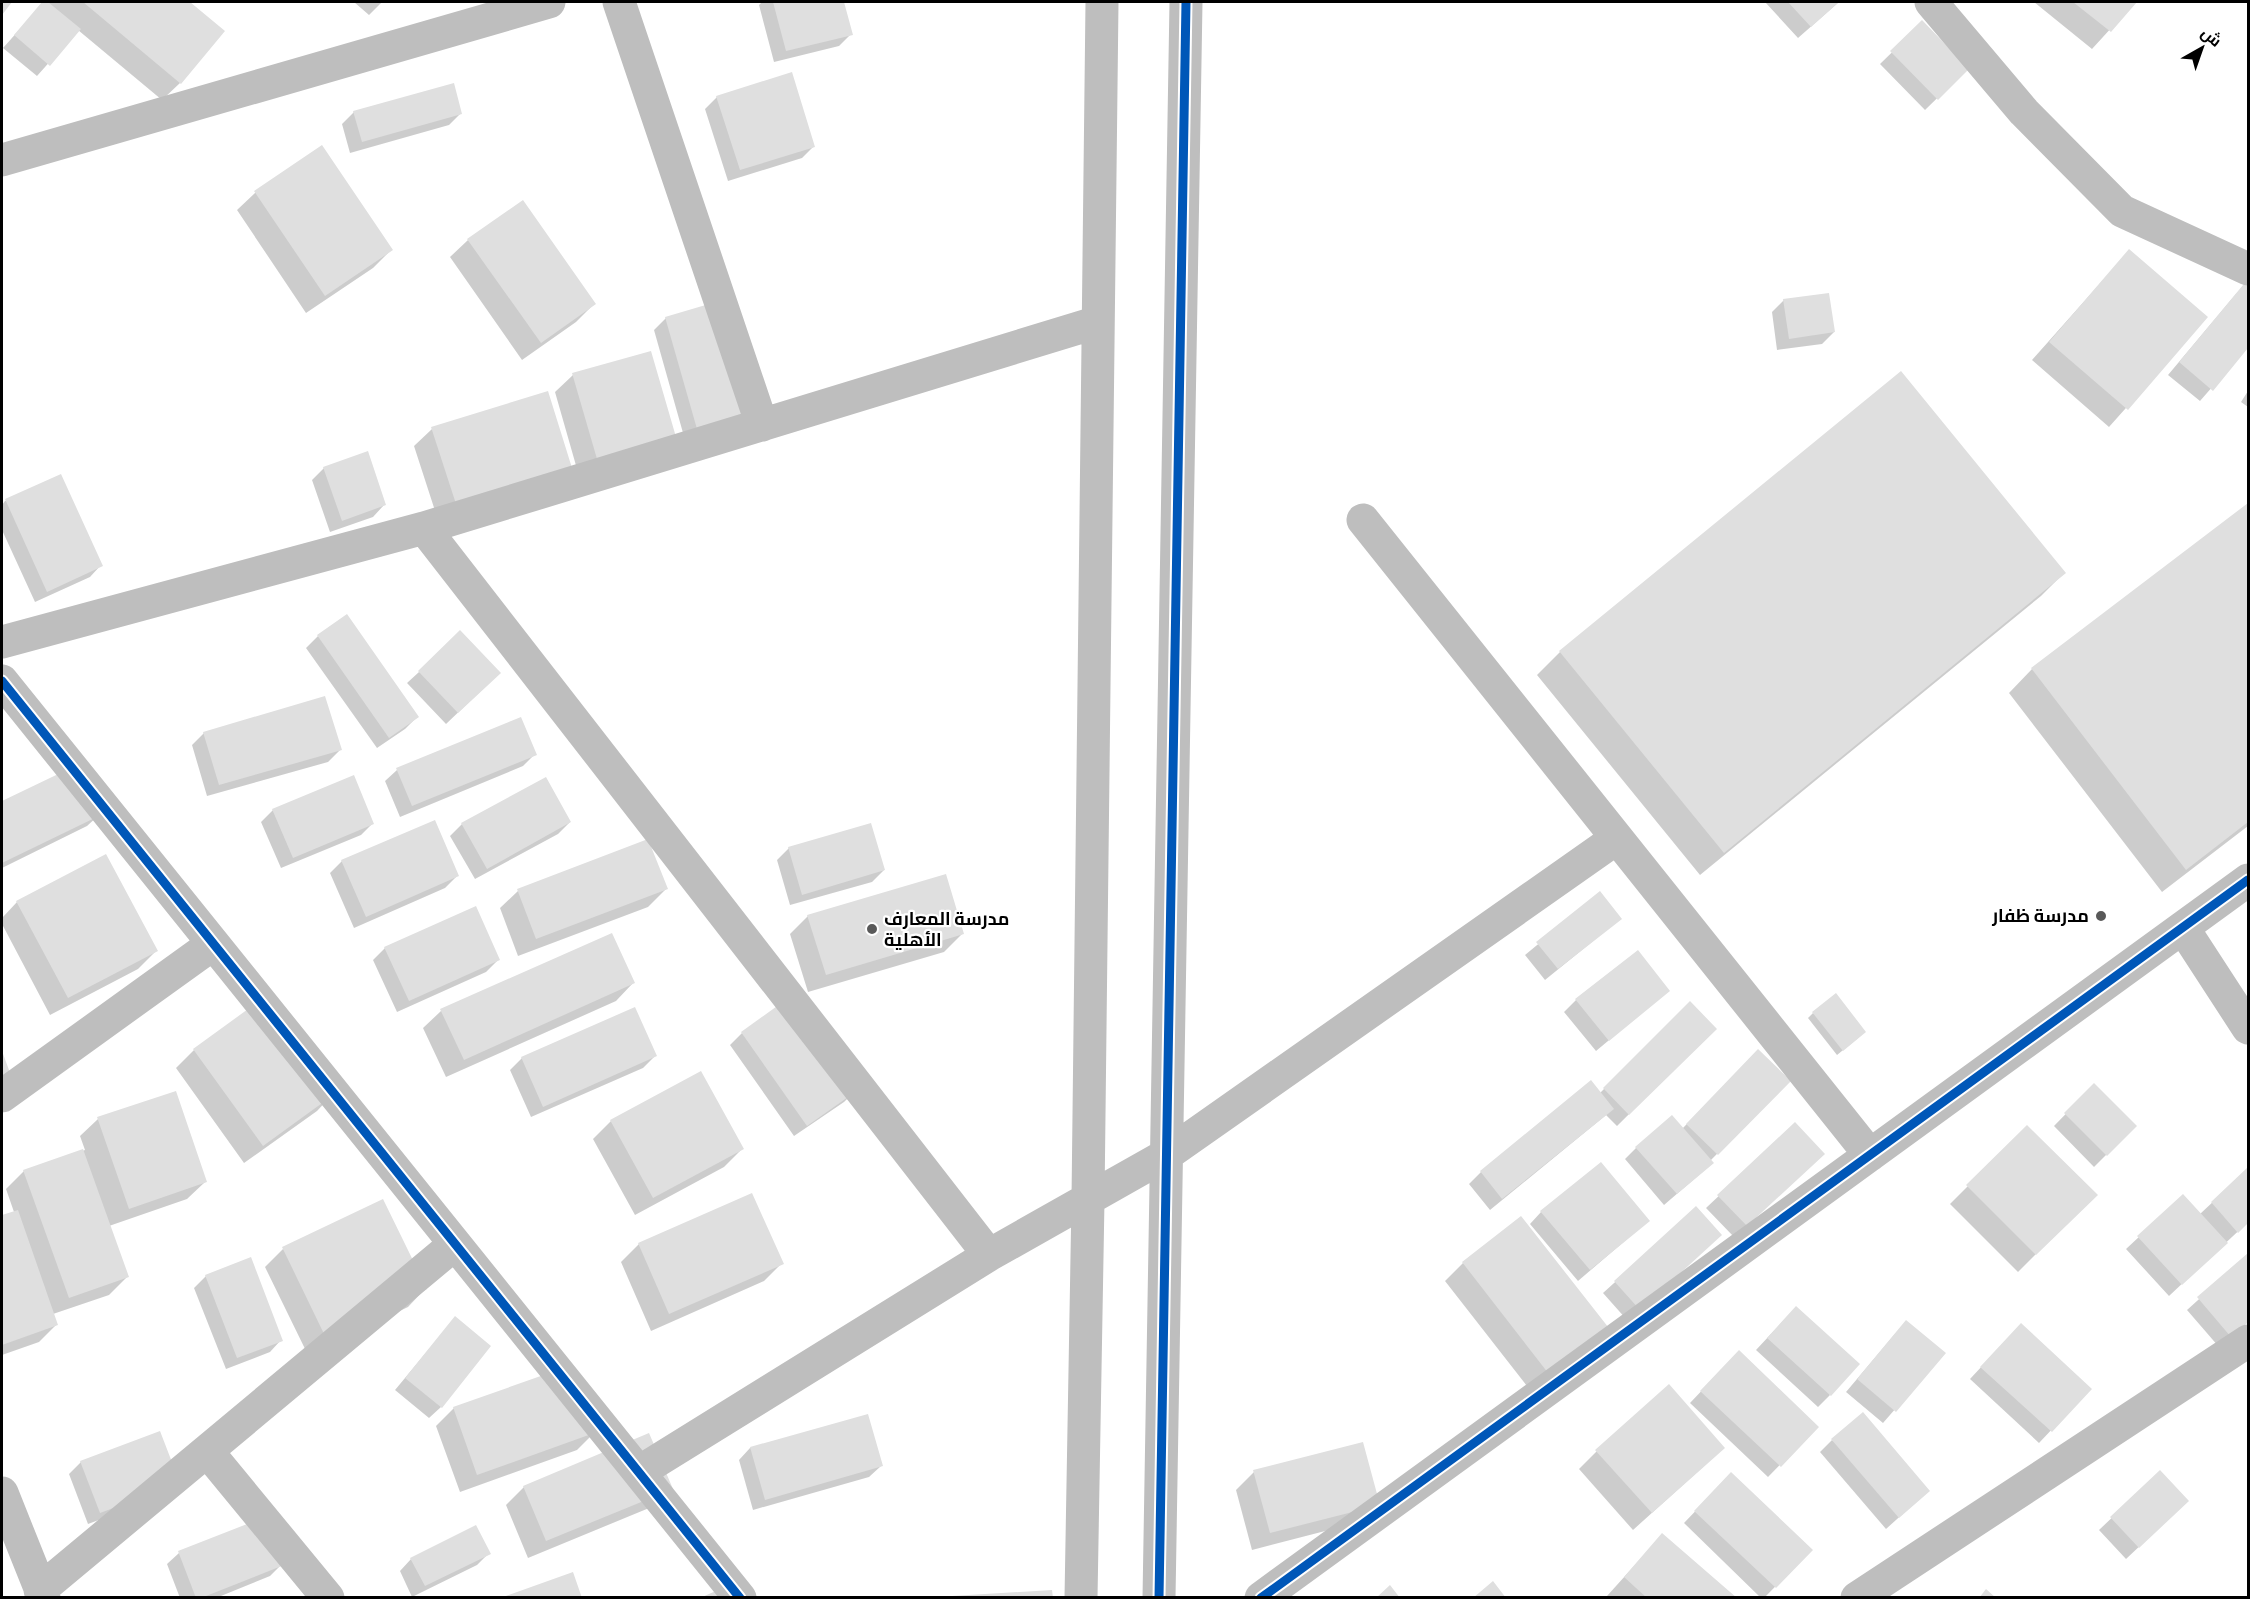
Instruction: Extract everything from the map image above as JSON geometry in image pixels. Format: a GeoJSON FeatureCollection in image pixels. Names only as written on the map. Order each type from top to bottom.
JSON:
{"type":"FeatureCollection","features":[{"type":"Feature","properties":{"kind":"street"},"geometry":{"type":"LineString","coordinates":[[2,160],[549,2]]}},
{"type":"Feature","properties":{"kind":"street"},"geometry":{"type":"LineString","coordinates":[[619,2],[762,424]]}},
{"type":"Feature","properties":{"kind":"street"},"geometry":{"type":"LineString","coordinates":[[1081,1598],[1102,2]]}},
{"type":"Feature","properties":{"kind":"street"},"geometry":{"type":"LineString","coordinates":[[1159,1598],[1186,2]]}},
{"type":"Feature","properties":{"kind":"street"},"geometry":{"type":"LineString","coordinates":[[1931,2],[2024,112],[2122,211],[2248,269]]}},
{"type":"Feature","properties":{"kind":"street"},"geometry":{"type":"LineString","coordinates":[[2,642],[424,528],[1098,322]]}},
{"type":"Feature","properties":{"kind":"street"},"geometry":{"type":"LineString","coordinates":[[1363,520],[1870,1155]]}},
{"type":"Feature","properties":{"kind":"street"},"geometry":{"type":"LineString","coordinates":[[424,528],[989,1255]]}},
{"type":"Feature","properties":{"kind":"street"},"geometry":{"type":"LineString","coordinates":[[2,681],[740,1598]]}},
{"type":"Feature","properties":{"kind":"street"},"geometry":{"type":"LineString","coordinates":[[639,1472],[989,1255],[1166,1155],[1617,838]]}},
{"type":"Feature","properties":{"kind":"street"},"geometry":{"type":"LineString","coordinates":[[1261,1598],[2248,880]]}},
{"type":"Feature","properties":{"kind":"street"},"geometry":{"type":"LineString","coordinates":[[2183,928],[2248,1028]]}},
{"type":"Feature","properties":{"kind":"street"},"geometry":{"type":"LineString","coordinates":[[2,1095],[213,944]]}},
{"type":"Feature","properties":{"kind":"street"},"geometry":{"type":"LineString","coordinates":[[2,1493],[42,1594],[207,1451],[455,1244]]}},
{"type":"Feature","properties":{"kind":"street"},"geometry":{"type":"LineString","coordinates":[[1857,1598],[2248,1341]]}},
{"type":"Feature","properties":{"kind":"street"},"geometry":{"type":"LineString","coordinates":[[207,1451],[328,1598]]}},
{"type":"Feature","properties":{"kind":"building"},"geometry":{"type":"Polygon","coordinates":[[[2,2],[12,2],[2,15],[2,2]]]}},
{"type":"Feature","properties":{"kind":"building"},"geometry":{"type":"Polygon","coordinates":[[[42,2],[48,2],[81,29],[50,66],[14,35],[42,2]]]}},
{"type":"Feature","properties":{"kind":"building"},"geometry":{"type":"Polygon","coordinates":[[[83,2],[190,2],[225,31],[181,84],[83,2]]]}},
{"type":"Feature","properties":{"kind":"building"},"geometry":{"type":"Polygon","coordinates":[[[773,2],[844,2],[853,35],[786,51],[773,2]]]}},
{"type":"Feature","properties":{"kind":"building"},"geometry":{"type":"Polygon","coordinates":[[[1788,2],[1839,2],[1811,27],[1788,2]]]}},
{"type":"Feature","properties":{"kind":"building"},"geometry":{"type":"Polygon","coordinates":[[[2073,2],[2137,2],[2111,32],[2073,2]]]}},
{"type":"Feature","properties":{"kind":"building"},"geometry":{"type":"Polygon","coordinates":[[[1922,20],[1969,69],[1938,100],[1890,51],[1922,20]]]}},
{"type":"Feature","properties":{"kind":"building"},"geometry":{"type":"Polygon","coordinates":[[[792,72],[815,147],[740,170],[716,96],[792,72]]]}},
{"type":"Feature","properties":{"kind":"building"},"geometry":{"type":"Polygon","coordinates":[[[454,83],[462,114],[362,142],[353,111],[454,83]]]}},
{"type":"Feature","properties":{"kind":"building"},"geometry":{"type":"Polygon","coordinates":[[[322,145],[393,250],[325,296],[254,191],[322,145]]]}},
{"type":"Feature","properties":{"kind":"building"},"geometry":{"type":"Polygon","coordinates":[[[523,200],[596,304],[541,343],[467,239],[523,200]]]}},
{"type":"Feature","properties":{"kind":"building"},"geometry":{"type":"Polygon","coordinates":[[[2129,249],[2208,317],[2128,410],[2049,342],[2129,249]]]}},
{"type":"Feature","properties":{"kind":"building"},"geometry":{"type":"Polygon","coordinates":[[[2248,279],[2248,348],[2213,391],[2179,362],[2248,279]]]}},
{"type":"Feature","properties":{"kind":"building"},"geometry":{"type":"Polygon","coordinates":[[[1829,293],[1835,332],[1789,339],[1783,299],[1829,293]]]}},
{"type":"Feature","properties":{"kind":"building"},"geometry":{"type":"Polygon","coordinates":[[[709,304],[742,416],[697,429],[665,317],[709,304]]]}},
{"type":"Feature","properties":{"kind":"building"},"geometry":{"type":"Polygon","coordinates":[[[651,351],[676,437],[597,459],[572,373],[651,351]]]}},
{"type":"Feature","properties":{"kind":"building"},"geometry":{"type":"Polygon","coordinates":[[[1901,371],[2066,573],[1724,853],[1559,651],[1901,371]]]}},
{"type":"Feature","properties":{"kind":"building"},"geometry":{"type":"Polygon","coordinates":[[[548,391],[572,468],[456,504],[431,427],[548,391]]]}},
{"type":"Feature","properties":{"kind":"building"},"geometry":{"type":"Polygon","coordinates":[[[368,451],[386,505],[342,521],[323,467],[368,451]]]}},
{"type":"Feature","properties":{"kind":"building"},"geometry":{"type":"Polygon","coordinates":[[[61,474],[103,566],[47,592],[5,499],[61,474]]]}},
{"type":"Feature","properties":{"kind":"building"},"geometry":{"type":"Polygon","coordinates":[[[2248,503],[2248,822],[2186,870],[2031,668],[2248,503]]]}},
{"type":"Feature","properties":{"kind":"building"},"geometry":{"type":"Polygon","coordinates":[[[347,614],[419,717],[389,738],[317,635],[347,614]]]}},
{"type":"Feature","properties":{"kind":"building"},"geometry":{"type":"Polygon","coordinates":[[[460,630],[501,673],[458,713],[418,671],[460,630]]]}},
{"type":"Feature","properties":{"kind":"building"},"geometry":{"type":"Polygon","coordinates":[[[325,696],[342,750],[219,785],[203,732],[325,696]]]}},
{"type":"Feature","properties":{"kind":"building"},"geometry":{"type":"Polygon","coordinates":[[[521,717],[537,755],[412,806],[396,768],[521,717]]]}},
{"type":"Feature","properties":{"kind":"building"},"geometry":{"type":"Polygon","coordinates":[[[77,765],[101,815],[2,863],[2,801],[77,765]]]}},
{"type":"Feature","properties":{"kind":"building"},"geometry":{"type":"Polygon","coordinates":[[[354,775],[374,824],[293,858],[272,809],[354,775]]]}},
{"type":"Feature","properties":{"kind":"building"},"geometry":{"type":"Polygon","coordinates":[[[546,777],[571,822],[487,869],[461,823],[546,777]]]}},
{"type":"Feature","properties":{"kind":"building"},"geometry":{"type":"Polygon","coordinates":[[[435,820],[459,876],[366,917],[341,860],[435,820]]]}},
{"type":"Feature","properties":{"kind":"building"},"geometry":{"type":"Polygon","coordinates":[[[871,823],[885,870],[802,895],[788,847],[871,823]]]}},
{"type":"Feature","properties":{"kind":"building"},"geometry":{"type":"Polygon","coordinates":[[[648,839],[668,889],[536,939],[517,889],[648,839]]]}},
{"type":"Feature","properties":{"kind":"building"},"geometry":{"type":"Polygon","coordinates":[[[106,854],[158,951],[68,998],[16,901],[106,854]]]}},
{"type":"Feature","properties":{"kind":"building"},"geometry":{"type":"Polygon","coordinates":[[[946,874],[964,934],[826,975],[807,915],[946,874]]]}},
{"type":"Feature","properties":{"kind":"building"},"geometry":{"type":"Polygon","coordinates":[[[1600,891],[1622,919],[1558,969],[1536,942],[1600,891]]]}},
{"type":"Feature","properties":{"kind":"building"},"geometry":{"type":"Polygon","coordinates":[[[476,906],[500,960],[409,1001],[384,947],[476,906]]]}},
{"type":"Feature","properties":{"kind":"building"},"geometry":{"type":"Polygon","coordinates":[[[612,933],[635,983],[464,1060],[440,1009],[612,933]]]}},
{"type":"Feature","properties":{"kind":"building"},"geometry":{"type":"Polygon","coordinates":[[[1638,950],[1670,991],[1609,1041],[1575,999],[1638,950]]]}},
{"type":"Feature","properties":{"kind":"building"},"geometry":{"type":"Polygon","coordinates":[[[1836,993],[1866,1032],[1843,1051],[1812,1012],[1836,993]]]}},
{"type":"Feature","properties":{"kind":"building"},"geometry":{"type":"Polygon","coordinates":[[[266,996],[336,1093],[263,1146],[193,1049],[266,996]]]}},
{"type":"Feature","properties":{"kind":"building"},"geometry":{"type":"Polygon","coordinates":[[[791,996],[858,1090],[807,1126],[741,1032],[791,996]]]}},
{"type":"Feature","properties":{"kind":"building"},"geometry":{"type":"Polygon","coordinates":[[[1690,1001],[1717,1029],[1629,1115],[1603,1088],[1690,1001]]]}},
{"type":"Feature","properties":{"kind":"building"},"geometry":{"type":"Polygon","coordinates":[[[635,1007],[657,1056],[543,1107],[521,1057],[635,1007]]]}},
{"type":"Feature","properties":{"kind":"building"},"geometry":{"type":"Polygon","coordinates":[[[1758,1049],[1791,1081],[1718,1155],[1686,1124],[1758,1049]]]}},
{"type":"Feature","properties":{"kind":"building"},"geometry":{"type":"Polygon","coordinates":[[[2,1051],[16,1089],[2,1094],[2,1051]]]}},
{"type":"Feature","properties":{"kind":"building"},"geometry":{"type":"Polygon","coordinates":[[[701,1071],[744,1149],[653,1198],[610,1120],[701,1071]]]}},
{"type":"Feature","properties":{"kind":"building"},"geometry":{"type":"Polygon","coordinates":[[[1591,1080],[1614,1109],[1502,1199],[1480,1171],[1591,1080]]]}},
{"type":"Feature","properties":{"kind":"building"},"geometry":{"type":"Polygon","coordinates":[[[2094,1083],[2137,1126],[2107,1156],[2064,1113],[2094,1083]]]}},
{"type":"Feature","properties":{"kind":"building"},"geometry":{"type":"Polygon","coordinates":[[[176,1091],[207,1182],[129,1209],[97,1117],[176,1091]]]}},
{"type":"Feature","properties":{"kind":"building"},"geometry":{"type":"Polygon","coordinates":[[[1672,1115],[1714,1163],[1677,1194],[1635,1147],[1672,1115]]]}},
{"type":"Feature","properties":{"kind":"building"},"geometry":{"type":"Polygon","coordinates":[[[1795,1122],[1825,1154],[1747,1226],[1717,1195],[1795,1122]]]}},
{"type":"Feature","properties":{"kind":"building"},"geometry":{"type":"Polygon","coordinates":[[[2027,1125],[2098,1195],[2036,1255],[1966,1185],[2027,1125]]]}},
{"type":"Feature","properties":{"kind":"building"},"geometry":{"type":"Polygon","coordinates":[[[83,1149],[129,1277],[69,1298],[23,1170],[83,1149]]]}},
{"type":"Feature","properties":{"kind":"building"},"geometry":{"type":"Polygon","coordinates":[[[1601,1162],[1650,1221],[1590,1270],[1540,1211],[1601,1162]]]}},
{"type":"Feature","properties":{"kind":"building"},"geometry":{"type":"Polygon","coordinates":[[[2248,1167],[2248,1223],[2238,1233],[2211,1202],[2248,1167]]]}},
{"type":"Feature","properties":{"kind":"building"},"geometry":{"type":"Polygon","coordinates":[[[752,1193],[784,1264],[669,1314],[638,1243],[752,1193]]]}},
{"type":"Feature","properties":{"kind":"building"},"geometry":{"type":"Polygon","coordinates":[[[2183,1194],[2228,1243],[2182,1285],[2137,1236],[2183,1194]]]}},
{"type":"Feature","properties":{"kind":"building"},"geometry":{"type":"Polygon","coordinates":[[[383,1199],[427,1289],[326,1338],[282,1247],[383,1199]]]}},
{"type":"Feature","properties":{"kind":"building"},"geometry":{"type":"Polygon","coordinates":[[[1696,1206],[1722,1235],[1640,1310],[1614,1281],[1696,1206]]]}},
{"type":"Feature","properties":{"kind":"building"},"geometry":{"type":"Polygon","coordinates":[[[18,1210],[58,1325],[2,1345],[2,1215],[18,1210]]]}},
{"type":"Feature","properties":{"kind":"building"},"geometry":{"type":"Polygon","coordinates":[[[1521,1216],[1612,1332],[1552,1378],[1462,1262],[1521,1216]]]}},
{"type":"Feature","properties":{"kind":"building"},"geometry":{"type":"Polygon","coordinates":[[[2248,1253],[2248,1322],[2231,1337],[2197,1297],[2248,1253]]]}},
{"type":"Feature","properties":{"kind":"building"},"geometry":{"type":"Polygon","coordinates":[[[251,1257],[283,1341],[237,1358],[205,1275],[251,1257]]]}},
{"type":"Feature","properties":{"kind":"building"},"geometry":{"type":"Polygon","coordinates":[[[1796,1306],[1860,1364],[1831,1396],[1767,1338],[1796,1306]]]}},
{"type":"Feature","properties":{"kind":"building"},"geometry":{"type":"Polygon","coordinates":[[[455,1316],[491,1346],[442,1408],[405,1378],[455,1316]]]}},
{"type":"Feature","properties":{"kind":"building"},"geometry":{"type":"Polygon","coordinates":[[[1906,1320],[1946,1353],[1896,1412],[1857,1379],[1906,1320]]]}},
{"type":"Feature","properties":{"kind":"building"},"geometry":{"type":"Polygon","coordinates":[[[2021,1323],[2092,1389],[2052,1432],[1980,1367],[2021,1323]]]}},
{"type":"Feature","properties":{"kind":"building"},"geometry":{"type":"Polygon","coordinates":[[[1739,1350],[1819,1427],[1781,1467],[1700,1391],[1739,1350]]]}},
{"type":"Feature","properties":{"kind":"building"},"geometry":{"type":"Polygon","coordinates":[[[572,1365],[597,1432],[477,1475],[453,1407],[572,1365]]]}},
{"type":"Feature","properties":{"kind":"building"},"geometry":{"type":"Polygon","coordinates":[[[1669,1384],[1725,1448],[1652,1513],[1595,1450],[1669,1384]]]}},
{"type":"Feature","properties":{"kind":"building"},"geometry":{"type":"Polygon","coordinates":[[[1863,1412],[1930,1491],[1899,1518],[1831,1439],[1863,1412]]]}},
{"type":"Feature","properties":{"kind":"building"},"geometry":{"type":"Polygon","coordinates":[[[868,1414],[883,1466],[765,1500],[750,1447],[868,1414]]]}},
{"type":"Feature","properties":{"kind":"building"},"geometry":{"type":"Polygon","coordinates":[[[160,1431],[180,1483],[100,1513],[80,1461],[160,1431]]]}},
{"type":"Feature","properties":{"kind":"building"},"geometry":{"type":"Polygon","coordinates":[[[649,1433],[673,1489],[546,1541],[523,1486],[649,1433]]]}},
{"type":"Feature","properties":{"kind":"building"},"geometry":{"type":"Polygon","coordinates":[[[1363,1442],[1380,1505],[1270,1533],[1253,1470],[1363,1442]]]}},
{"type":"Feature","properties":{"kind":"building"},"geometry":{"type":"Polygon","coordinates":[[[2160,1470],[2189,1501],[2139,1548],[2110,1517],[2160,1470]]]}},
{"type":"Feature","properties":{"kind":"building"},"geometry":{"type":"Polygon","coordinates":[[[1731,1472],[1813,1550],[1776,1588],[1694,1511],[1731,1472]]]}},
{"type":"Feature","properties":{"kind":"building"},"geometry":{"type":"Polygon","coordinates":[[[265,1517],[284,1565],[196,1598],[178,1551],[265,1517]]]}},
{"type":"Feature","properties":{"kind":"building"},"geometry":{"type":"Polygon","coordinates":[[[476,1525],[491,1554],[425,1586],[410,1558],[476,1525]]]}},
{"type":"Feature","properties":{"kind":"building"},"geometry":{"type":"Polygon","coordinates":[[[1662,1533],[1737,1598],[1647,1598],[1624,1577],[1662,1533]]]}},
{"type":"Feature","properties":{"kind":"building"},"geometry":{"type":"Polygon","coordinates":[[[573,1572],[582,1598],[503,1598],[503,1597],[573,1572]]]}},
{"type":"Feature","properties":{"kind":"building"},"geometry":{"type":"Polygon","coordinates":[[[1493,1581],[1506,1598],[1473,1598],[1493,1581]]]}},
{"type":"Feature","properties":{"kind":"building"},"geometry":{"type":"Polygon","coordinates":[[[736,1582],[743,1598],[700,1598],[736,1582]]]}},
{"type":"Feature","properties":{"kind":"building"},"geometry":{"type":"Polygon","coordinates":[[[1390,1585],[1400,1598],[1376,1598],[1390,1585]]]}},
{"type":"Feature","properties":{"kind":"building"},"geometry":{"type":"Polygon","coordinates":[[[1986,1589],[1996,1598],[1979,1598],[1986,1589]]]}},
{"type":"Feature","properties":{"kind":"building"},"geometry":{"type":"Polygon","coordinates":[[[1052,1590],[1053,1598],[953,1598],[952,1596],[1052,1590]]]}},
{"type":"Feature","properties":{"kind":"cycle path"},"geometry":{"type":"LineString","coordinates":[[1159,1598],[1186,2]]}},
{"type":"Feature","properties":{"kind":"cycle path"},"geometry":{"type":"LineString","coordinates":[[2,681],[740,1598]]}},
{"type":"Feature","properties":{"kind":"cycle path"},"geometry":{"type":"LineString","coordinates":[[1261,1598],[2248,880]]}},
{"type":"Feature","properties":{"kind":"place","name":"مدرسة ظفار"},"geometry":{"type":"Point","coordinates":[2101,916]}},
{"type":"Feature","properties":{"kind":"place","name":"مدرسة المعارف الأهلية"},"geometry":{"type":"Point","coordinates":[872,929]}}]}
